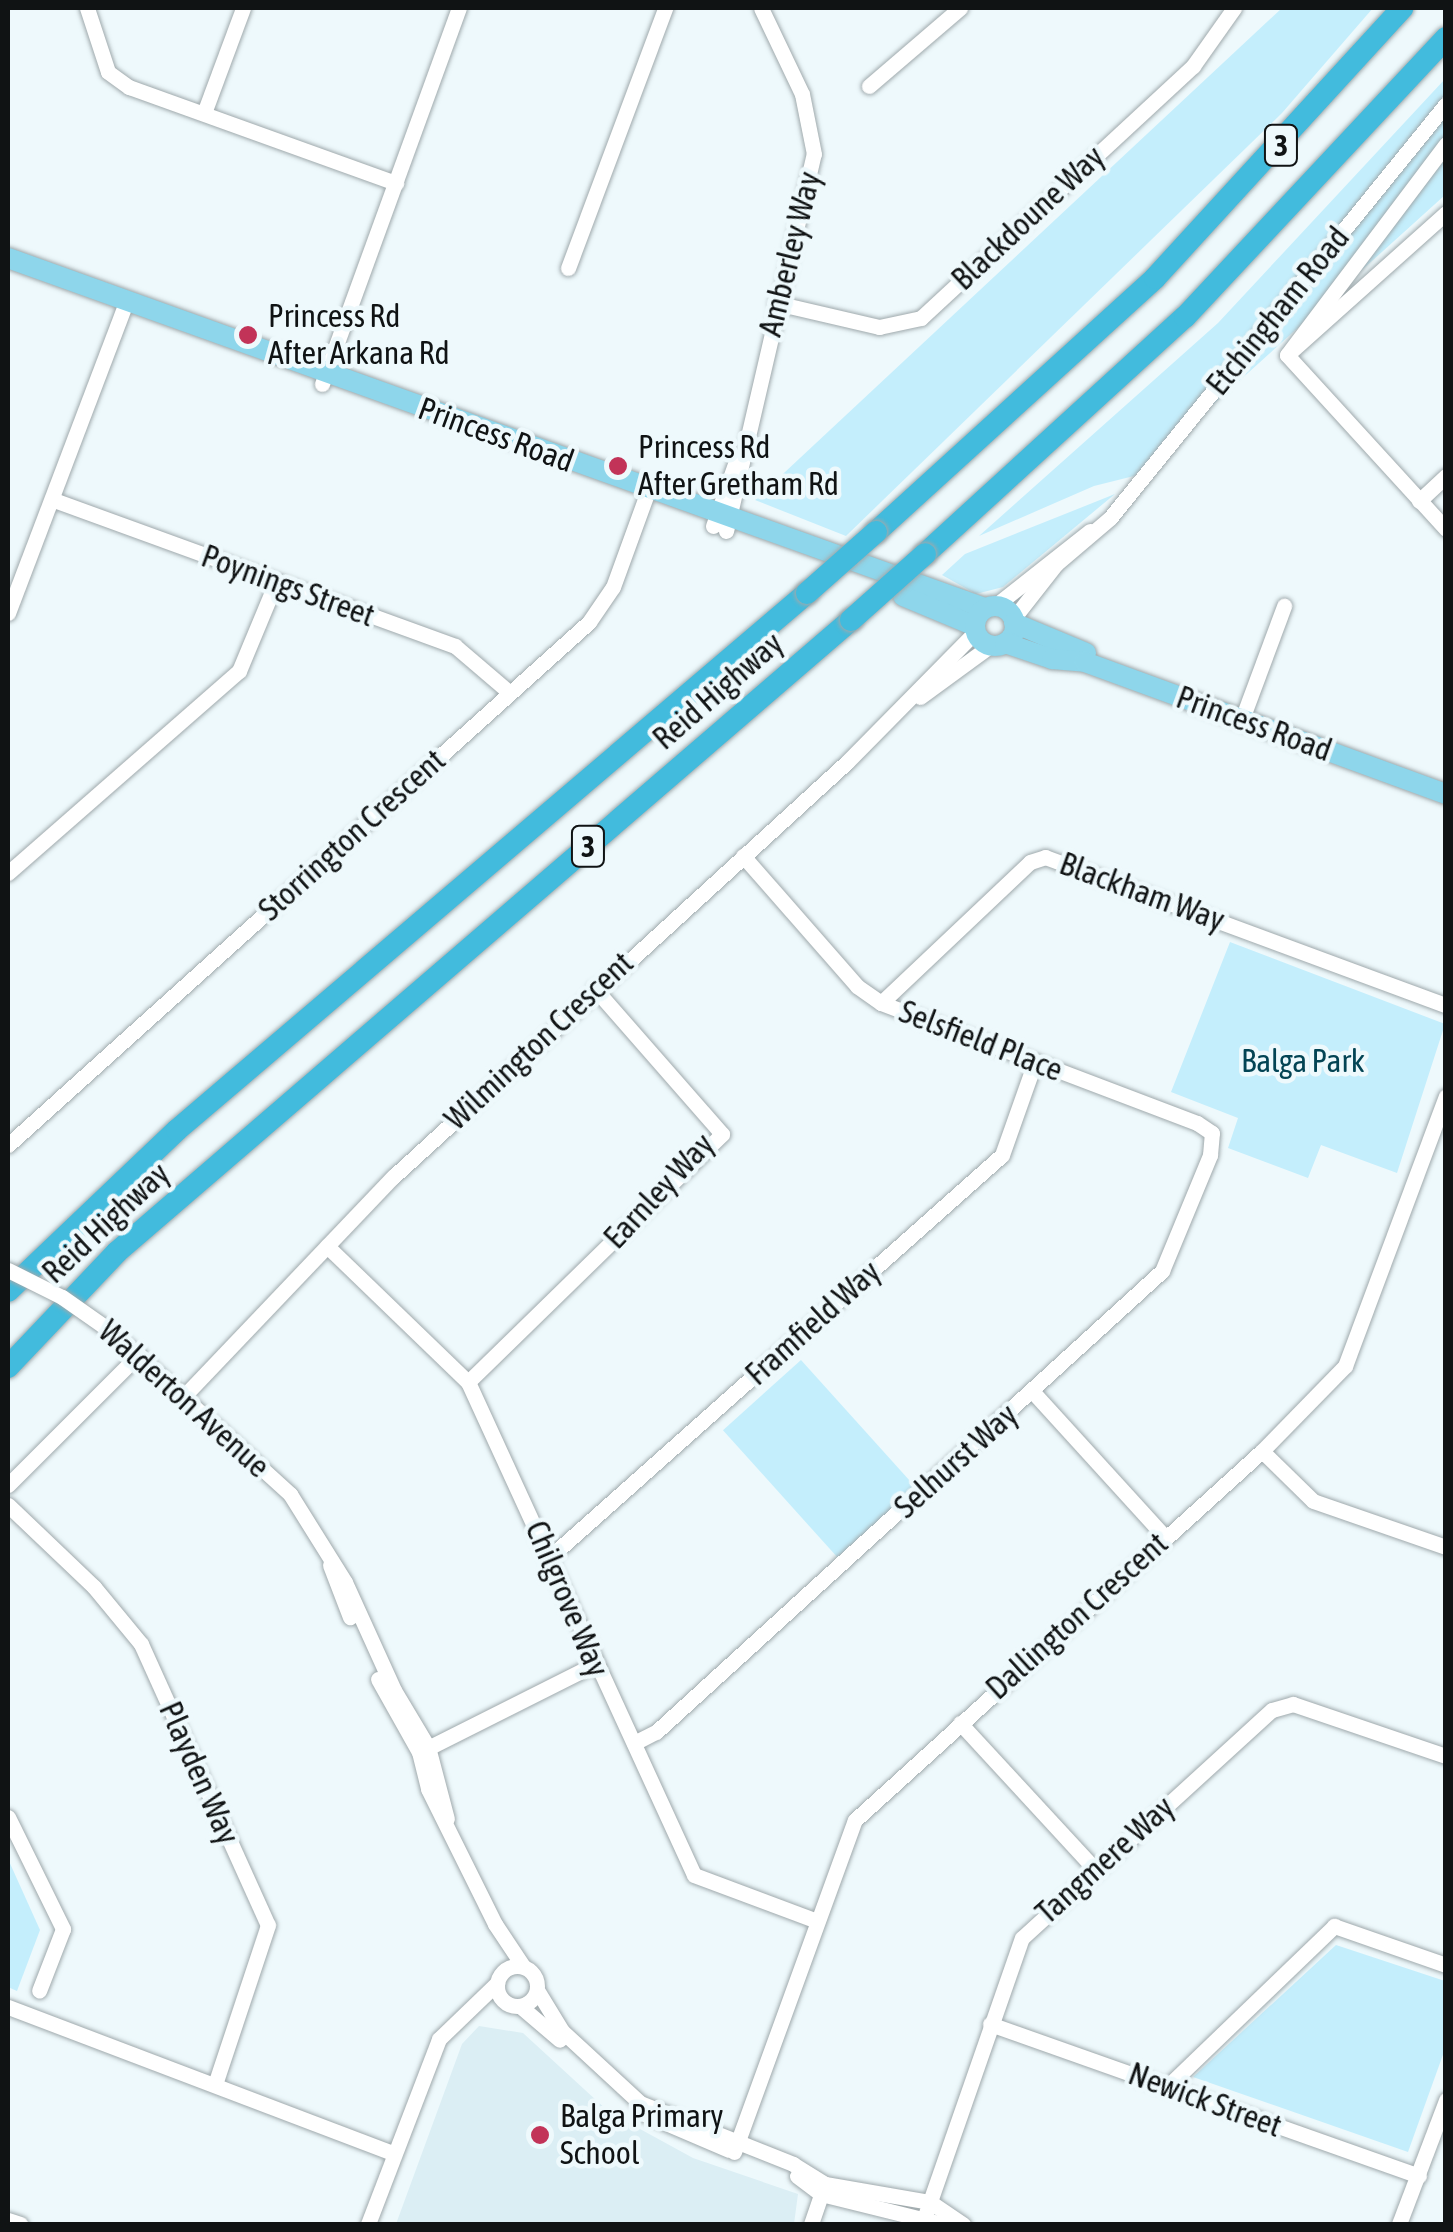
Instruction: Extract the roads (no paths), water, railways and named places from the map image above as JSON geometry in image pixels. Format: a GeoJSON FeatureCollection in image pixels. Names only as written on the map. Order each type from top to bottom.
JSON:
{"type":"FeatureCollection","features":[{"type":"Feature","properties":{"kind":"highway","name":"Reid Highway"},"geometry":{"type":"LineString","coordinates":[[8,1291],[192,1117],[807,593],[1155,278],[1402,8]]}},
{"type":"Feature","properties":{"kind":"highway","name":"Reid Highway"},"geometry":{"type":"LineString","coordinates":[[8,1366],[117,1252],[851,620],[1185,317],[1446,38]]}},
{"type":"Feature","properties":{"kind":"main road","name":"Princess Road"},"geometry":{"type":"LineString","coordinates":[[8,258],[125,308]]}},
{"type":"Feature","properties":{"kind":"main road","name":"Princess Road"},"geometry":{"type":"LineString","coordinates":[[8,269],[722,523],[988,626],[1052,660],[1085,662],[1446,784]]}},
{"type":"Feature","properties":{"kind":"main road","name":"Princess Road"},"geometry":{"type":"LineString","coordinates":[[988,626],[1014,621],[1446,794]]}},
{"type":"Feature","properties":{"kind":"street"},"geometry":{"type":"LineString","coordinates":[[87,8],[108,72],[128,87],[396,184]]}},
{"type":"Feature","properties":{"kind":"street"},"geometry":{"type":"LineString","coordinates":[[204,113],[243,8]]}},
{"type":"Feature","properties":{"kind":"street"},"geometry":{"type":"LineString","coordinates":[[324,379],[459,8]]}},
{"type":"Feature","properties":{"kind":"street"},"geometry":{"type":"LineString","coordinates":[[568,268],[665,8]]}},
{"type":"Feature","properties":{"kind":"street","name":"Amberley Way"},"geometry":{"type":"LineString","coordinates":[[722,523],[744,449],[814,154],[802,94],[761,8]]}},
{"type":"Feature","properties":{"kind":"street"},"geometry":{"type":"LineString","coordinates":[[869,86],[960,8]]}},
{"type":"Feature","properties":{"kind":"street","name":"Blackdoune Way"},"geometry":{"type":"LineString","coordinates":[[776,303],[879,327],[921,318],[1194,66],[1234,8]]}},
{"type":"Feature","properties":{"kind":"street","name":"Etchingham Road"},"geometry":{"type":"LineString","coordinates":[[1014,621],[1056,564],[1110,518],[1446,104]]}},
{"type":"Feature","properties":{"kind":"street","name":"Etchingham Road"},"geometry":{"type":"LineString","coordinates":[[1287,354],[1446,144]]}},
{"type":"Feature","properties":{"kind":"street","name":"Etchingham Road"},"geometry":{"type":"LineString","coordinates":[[1287,354],[1446,214]]}},
{"type":"Feature","properties":{"kind":"street"},"geometry":{"type":"LineString","coordinates":[[8,613],[125,308]]}},
{"type":"Feature","properties":{"kind":"street"},"geometry":{"type":"LineString","coordinates":[[1287,354],[1446,529]]}},
{"type":"Feature","properties":{"kind":"street"},"geometry":{"type":"LineString","coordinates":[[1418,501],[1446,476]]}},
{"type":"Feature","properties":{"kind":"street","name":"Storrington Crescent"},"geometry":{"type":"LineString","coordinates":[[8,1145],[597,614],[646,496]]}},
{"type":"Feature","properties":{"kind":"street","name":"Poynings Street"},"geometry":{"type":"LineString","coordinates":[[54,500],[454,646],[510,693]]}},
{"type":"Feature","properties":{"kind":"street","name":"Etchingham Road"},"geometry":{"type":"LineString","coordinates":[[988,626],[1055,552],[1110,518]]}},
{"type":"Feature","properties":{"kind":"street"},"geometry":{"type":"LineString","coordinates":[[8,873],[239,671],[276,582]]}},
{"type":"Feature","properties":{"kind":"street"},"geometry":{"type":"LineString","coordinates":[[1244,715],[1284,606]]}},
{"type":"Feature","properties":{"kind":"street","name":"Wilmington Crescent"},"geometry":{"type":"LineString","coordinates":[[186,1394],[326,1246],[595,989],[908,704],[988,626]]}},
{"type":"Feature","properties":{"kind":"street","name":"Selsfield Place"},"geometry":{"type":"LineString","coordinates":[[743,856],[857,986],[880,1002],[1212,1132]]}},
{"type":"Feature","properties":{"kind":"street","name":"Blackham Way"},"geometry":{"type":"LineString","coordinates":[[880,1002],[1030,862],[1045,857],[1446,1005]]}},
{"type":"Feature","properties":{"kind":"street","name":"Earnley Way"},"geometry":{"type":"LineString","coordinates":[[468,1382],[722,1134],[595,989]]}},
{"type":"Feature","properties":{"kind":"street","name":"Framfield Way"},"geometry":{"type":"LineString","coordinates":[[551,1556],[1002,1155],[1036,1062]]}},
{"type":"Feature","properties":{"kind":"street","name":"Dallington Crescent"},"geometry":{"type":"LineString","coordinates":[[735,2148],[855,1820],[1164,1536],[1262,1452],[1345,1366],[1446,1096]]}},
{"type":"Feature","properties":{"kind":"street","name":"Selhurst Way"},"geometry":{"type":"LineString","coordinates":[[634,1742],[656,1732],[1162,1272],[1210,1155],[1212,1132]]}},
{"type":"Feature","properties":{"kind":"street","name":"Chilgrove Way"},"geometry":{"type":"LineString","coordinates":[[326,1246],[468,1382],[551,1556],[593,1665],[634,1742],[694,1875],[817,1921]]}},
{"type":"Feature","properties":{"kind":"street","name":"Walderton Avenue"},"geometry":{"type":"LineString","coordinates":[[8,1270],[62,1297],[112,1332],[186,1394],[290,1494],[330,1561],[369,1648],[424,1750],[447,1818],[494,1924],[522,1966],[535,1975],[537,1990]]}},
{"type":"Feature","properties":{"kind":"street"},"geometry":{"type":"LineString","coordinates":[[8,1486],[139,1354]]}},
{"type":"Feature","properties":{"kind":"street"},"geometry":{"type":"LineString","coordinates":[[1033,1392],[1164,1536]]}},
{"type":"Feature","properties":{"kind":"street"},"geometry":{"type":"LineString","coordinates":[[1262,1452],[1313,1501],[1446,1548]]}},
{"type":"Feature","properties":{"kind":"street","name":"Playden Way"},"geometry":{"type":"LineString","coordinates":[[8,1505],[94,1587],[141,1644],[268,1925],[216,2084]]}},
{"type":"Feature","properties":{"kind":"street"},"geometry":{"type":"LineString","coordinates":[[424,1750],[593,1665]]}},
{"type":"Feature","properties":{"kind":"street","name":"Tangmere Way"},"geometry":{"type":"LineString","coordinates":[[928,2209],[1022,1938],[1094,1868],[1282,1704],[1446,1756]]}},
{"type":"Feature","properties":{"kind":"street"},"geometry":{"type":"LineString","coordinates":[[960,1723],[1094,1868]]}},
{"type":"Feature","properties":{"kind":"street"},"geometry":{"type":"LineString","coordinates":[[8,1817],[63,1928],[39,1991]]}},
{"type":"Feature","properties":{"kind":"street","name":"Walderton Avenue"},"geometry":{"type":"LineString","coordinates":[[494,1924],[500,1977],[514,2005]]}},
{"type":"Feature","properties":{"kind":"street"},"geometry":{"type":"LineString","coordinates":[[1168,2086],[1334,1926],[1446,1965]]}},
{"type":"Feature","properties":{"kind":"street"},"geometry":{"type":"LineString","coordinates":[[368,2224],[439,2039],[474,2008],[500,1977],[522,1966]]}},
{"type":"Feature","properties":{"kind":"street"},"geometry":{"type":"LineString","coordinates":[[474,2008],[514,2005],[537,1990],[562,2032],[598,2070],[640,2102],[823,2189],[928,2209],[964,2224]]}},
{"type":"Feature","properties":{"kind":"street"},"geometry":{"type":"LineString","coordinates":[[514,2005],[617,2096],[666,2126],[735,2148]]}},
{"type":"Feature","properties":{"kind":"street"},"geometry":{"type":"LineString","coordinates":[[8,2007],[394,2154]]}},
{"type":"Feature","properties":{"kind":"street","name":"Newick Street"},"geometry":{"type":"LineString","coordinates":[[990,2024],[1419,2176]]}},
{"type":"Feature","properties":{"kind":"street"},"geometry":{"type":"LineString","coordinates":[[1399,2224],[1446,2100]]}},
{"type":"Feature","properties":{"kind":"street"},"geometry":{"type":"LineString","coordinates":[[810,2224],[823,2189]]}},
{"type":"Feature","properties":{"kind":"street"},"geometry":{"type":"LineString","coordinates":[[928,2209],[942,2224]]}},
{"type":"Feature","properties":{"kind":"street"},"geometry":{"type":"LineString","coordinates":[[8,2220],[20,2224]]}},
{"type":"Feature","properties":{"kind":"place","name":"Princess Rd After Arkana Rd"},"geometry":{"type":"Point","coordinates":[248,335]}},
{"type":"Feature","properties":{"kind":"place","name":"Princess Rd After Gretham Rd"},"geometry":{"type":"Point","coordinates":[618,466]}},
{"type":"Feature","properties":{"kind":"place","name":"Balga Primary School"},"geometry":{"type":"Point","coordinates":[540,2135]}},
{"type":"Feature","properties":{"kind":"park label","name":"Balga Park"},"geometry":{"type":"Point","coordinates":[1303,1061]}}]}
